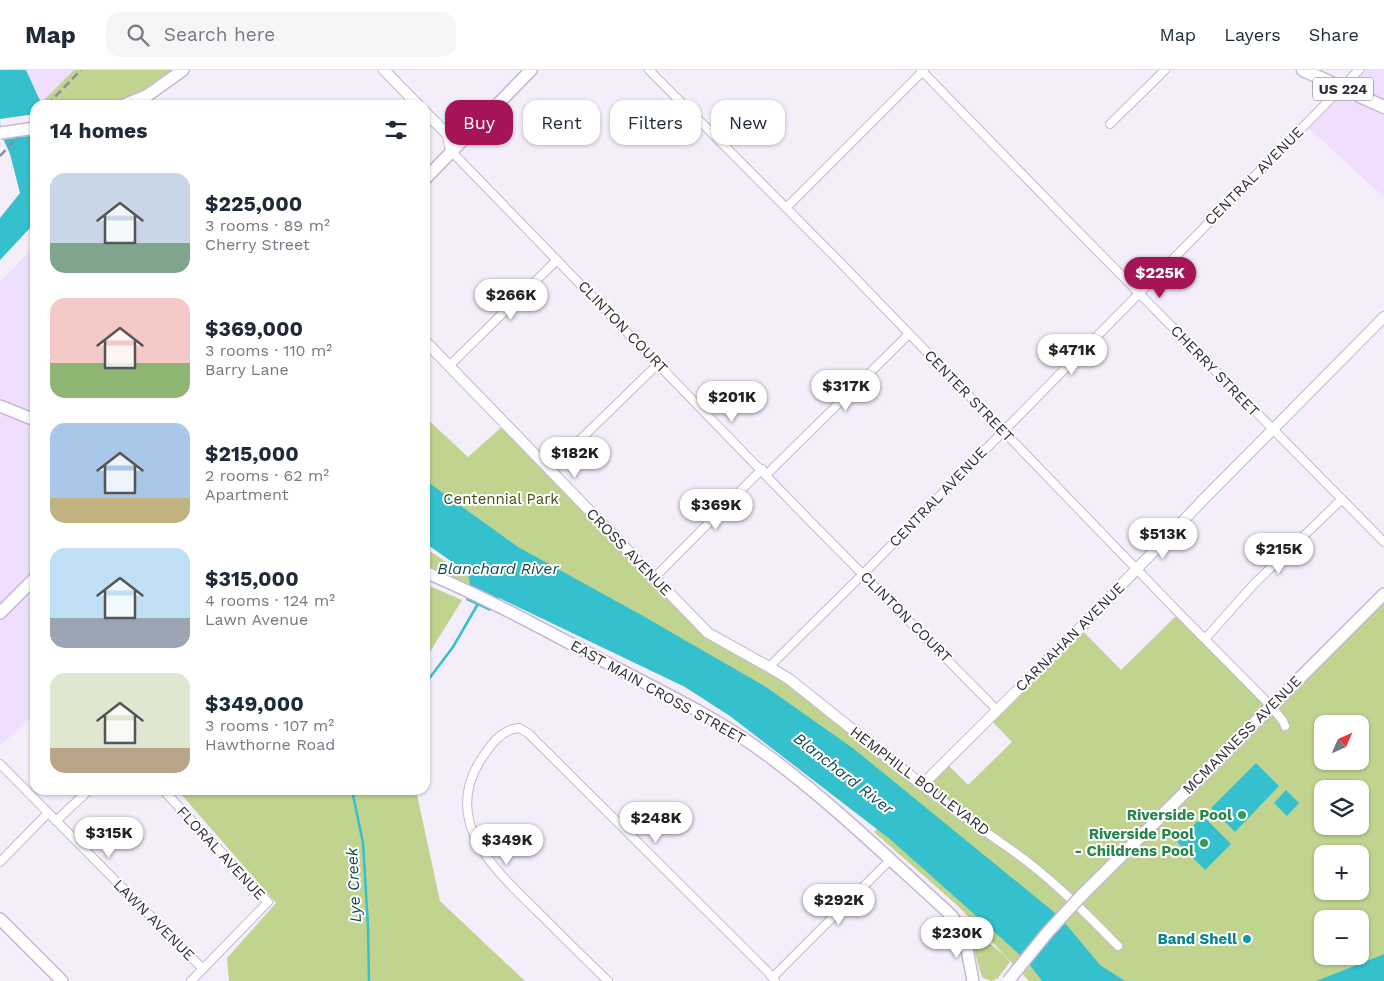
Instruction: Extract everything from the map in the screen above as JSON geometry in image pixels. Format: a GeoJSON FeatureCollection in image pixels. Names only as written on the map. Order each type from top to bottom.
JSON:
{"type":"FeatureCollection","features":[{"type":"Feature","properties":{"kind":"highway","name":"US 224"},"geometry":{"type":"LineString","coordinates":[[1303,70],[1384,107]]}},
{"type":"Feature","properties":{"kind":"main road"},"geometry":{"type":"LineString","coordinates":[[136,100],[148,95],[183,70]]}},
{"type":"Feature","properties":{"kind":"main road"},"geometry":{"type":"LineString","coordinates":[[430,174],[531,70]]}},
{"type":"Feature","properties":{"kind":"main road"},"geometry":{"type":"LineString","coordinates":[[0,133],[30,129]]}},
{"type":"Feature","properties":{"kind":"main road"},"geometry":{"type":"LineString","coordinates":[[0,406],[30,418]]}},
{"type":"Feature","properties":{"kind":"main road","name":"EAST MAIN CROSS STREET"},"geometry":{"type":"LineString","coordinates":[[430,574],[498,605],[733,732],[782,766],[807,786],[951,915],[962,930],[970,958],[973,981]]}},
{"type":"Feature","properties":{"kind":"main road"},"geometry":{"type":"LineString","coordinates":[[0,612],[30,583]]}},
{"type":"Feature","properties":{"kind":"main road","name":"MCMANNESS AVENUE"},"geometry":{"type":"LineString","coordinates":[[1008,981],[1047,933],[1080,897],[1384,594]]}},
{"type":"Feature","properties":{"kind":"main road"},"geometry":{"type":"LineString","coordinates":[[0,919],[62,981]]}},
{"type":"Feature","properties":{"kind":"street"},"geometry":{"type":"LineString","coordinates":[[384,70],[413,100]]}},
{"type":"Feature","properties":{"kind":"street","name":"CENTER STREET"},"geometry":{"type":"LineString","coordinates":[[649,70],[1271,706],[1284,721],[1285,726]]}},
{"type":"Feature","properties":{"kind":"street"},"geometry":{"type":"LineString","coordinates":[[786,208],[923,70]]}},
{"type":"Feature","properties":{"kind":"street","name":"CHERRY STREET"},"geometry":{"type":"LineString","coordinates":[[923,70],[1384,542]]}},
{"type":"Feature","properties":{"kind":"street"},"geometry":{"type":"LineString","coordinates":[[1110,124],[1165,70]]}},
{"type":"Feature","properties":{"kind":"street","name":"CENTRAL AVENUE"},"geometry":{"type":"LineString","coordinates":[[769,667],[1359,70]]}},
{"type":"Feature","properties":{"kind":"street","name":"CLINTON COURT"},"geometry":{"type":"LineString","coordinates":[[430,117],[448,135],[451,151],[997,710]]}},
{"type":"Feature","properties":{"kind":"street"},"geometry":{"type":"LineString","coordinates":[[449,366],[557,260]]}},
{"type":"Feature","properties":{"kind":"street","name":"CARNAHAN AVENUE"},"geometry":{"type":"LineString","coordinates":[[922,785],[1080,628],[1384,316]]}},
{"type":"Feature","properties":{"kind":"street"},"geometry":{"type":"LineString","coordinates":[[655,577],[909,334]]}},
{"type":"Feature","properties":{"kind":"street","name":"CROSS AVENUE"},"geometry":{"type":"LineString","coordinates":[[430,346],[708,633]]}},
{"type":"Feature","properties":{"kind":"street"},"geometry":{"type":"LineString","coordinates":[[549,470],[658,364]]}},
{"type":"Feature","properties":{"kind":"street"},"geometry":{"type":"LineString","coordinates":[[1205,639],[1254,584],[1342,499]]}},
{"type":"Feature","properties":{"kind":"street","name":"HEMPHILL BOULEVARD"},"geometry":{"type":"LineString","coordinates":[[708,633],[769,667],[824,706],[948,806],[1049,879],[1118,946]]}},
{"type":"Feature","properties":{"kind":"street"},"geometry":{"type":"LineString","coordinates":[[608,981],[495,869],[474,836],[470,824],[468,798],[471,780],[475,769],[494,742],[508,730],[519,728],[528,733],[542,746],[774,979],[890,860]]}},
{"type":"Feature","properties":{"kind":"street","name":"LAWN AVENUE"},"geometry":{"type":"LineString","coordinates":[[0,764],[30,795]]}},
{"type":"Feature","properties":{"kind":"street","name":"LAWN AVENUE"},"geometry":{"type":"LineString","coordinates":[[30,795],[203,969]]}},
{"type":"Feature","properties":{"kind":"street"},"geometry":{"type":"LineString","coordinates":[[56,821],[84,795]]}},
{"type":"Feature","properties":{"kind":"street","name":"FLORAL AVENUE"},"geometry":{"type":"LineString","coordinates":[[168,795],[268,902],[191,981]]}},
{"type":"Feature","properties":{"kind":"street"},"geometry":{"type":"LineString","coordinates":[[0,862],[48,813]]}},
{"type":"Feature","properties":{"kind":"shaded area"},"geometry":{"type":"Polygon","coordinates":[[[26,70],[74,70],[44,100],[40,100],[26,70]]]}},
{"type":"Feature","properties":{"kind":"shaded area"},"geometry":{"type":"Polygon","coordinates":[[[1359,70],[1384,70],[1384,197],[1305,125],[1359,70]]]}},
{"type":"Feature","properties":{"kind":"shaded area"},"geometry":{"type":"Polygon","coordinates":[[[29,252],[30,718],[0,746],[0,282],[29,252]]]}},
{"type":"Feature","properties":{"kind":"green space"},"geometry":{"type":"Polygon","coordinates":[[[74,70],[183,70],[132,100],[44,100],[74,70]]]}},
{"type":"Feature","properties":{"kind":"green space","name":"Centennial Park"},"geometry":{"type":"Polygon","coordinates":[[[430,422],[468,457],[505,424],[708,633],[769,667],[922,785],[945,762],[968,785],[1012,742],[989,718],[1080,628],[1121,670],[1179,613],[1271,706],[1384,594],[1384,981],[1029,981],[958,906],[874,832],[894,812],[430,515],[430,422]]]}},
{"type":"Feature","properties":{"kind":"green space"},"geometry":{"type":"Polygon","coordinates":[[[430,551],[469,577],[470,585],[430,569],[430,551]]]}},
{"type":"Feature","properties":{"kind":"green space"},"geometry":{"type":"Polygon","coordinates":[[[430,586],[462,600],[430,652],[430,586]]]}},
{"type":"Feature","properties":{"kind":"green space"},"geometry":{"type":"Polygon","coordinates":[[[182,795],[417,795],[440,901],[525,981],[229,981],[227,958],[276,903],[182,795]]]}},
{"type":"Feature","properties":{"kind":"green space"},"geometry":{"type":"Polygon","coordinates":[[[975,932],[1003,954],[1010,962],[998,978],[992,981],[983,978],[981,974],[970,936],[971,933],[975,932]]]}},
{"type":"Feature","properties":{"kind":"water"},"geometry":{"type":"Polygon","coordinates":[[[0,70],[26,70],[40,100],[30,100],[30,228],[0,260],[0,218],[20,193],[10,154],[0,132],[0,70]]]}},
{"type":"Feature","properties":{"kind":"water","name":"Blanchard River"},"geometry":{"type":"Polygon","coordinates":[[[430,484],[518,547],[766,687],[854,749],[1060,917],[1100,965],[1125,981],[1042,981],[1027,961],[891,840],[730,716],[685,687],[499,598],[490,611],[466,600],[470,585],[468,573],[430,546],[430,484]]]}},
{"type":"Feature","properties":{"kind":"water"},"geometry":{"type":"Polygon","coordinates":[[[1256,763],[1279,786],[1235,832],[1211,808],[1256,763]]]}},
{"type":"Feature","properties":{"kind":"water"},"geometry":{"type":"Polygon","coordinates":[[[1286,790],[1299,803],[1287,816],[1274,803],[1286,790]]]}},
{"type":"Feature","properties":{"kind":"water","name":"Riverside Pool - Childrens Pool"},"geometry":{"type":"Polygon","coordinates":[[[1203,816],[1231,844],[1205,870],[1177,842],[1203,816]]]}},
{"type":"Feature","properties":{"kind":"water"},"geometry":{"type":"Polygon","coordinates":[[[1384,954],[1384,981],[1316,981],[1357,965],[1369,965],[1369,960],[1384,954]]]}},
{"type":"Feature","properties":{"kind":"pier"},"geometry":{"type":"Polygon","coordinates":[[[30,115],[30,136],[1,140],[0,119],[30,115]]]}},
{"type":"Feature","properties":{"kind":"waterway","name":"Lye Creek"},"geometry":{"type":"LineString","coordinates":[[430,677],[453,647],[479,602]]}},
{"type":"Feature","properties":{"kind":"waterway","name":"Lye Creek"},"geometry":{"type":"LineString","coordinates":[[353,795],[363,843],[369,981]]}},
{"type":"Feature","properties":{"kind":"railway"},"geometry":{"type":"LineString","coordinates":[[52,100],[81,70]]}},
{"type":"Feature","properties":{"kind":"railway"},"geometry":{"type":"LineString","coordinates":[[0,156],[30,123]]}},
{"type":"Feature","properties":{"kind":"place","name":"Riverside Pool"},"geometry":{"type":"Point","coordinates":[1242,815]}},
{"type":"Feature","properties":{"kind":"place","name":"Riverside Pool - Childrens Pool"},"geometry":{"type":"Point","coordinates":[1204,843]}},
{"type":"Feature","properties":{"kind":"place","name":"Band Shell"},"geometry":{"type":"Point","coordinates":[1247,939]}}]}
